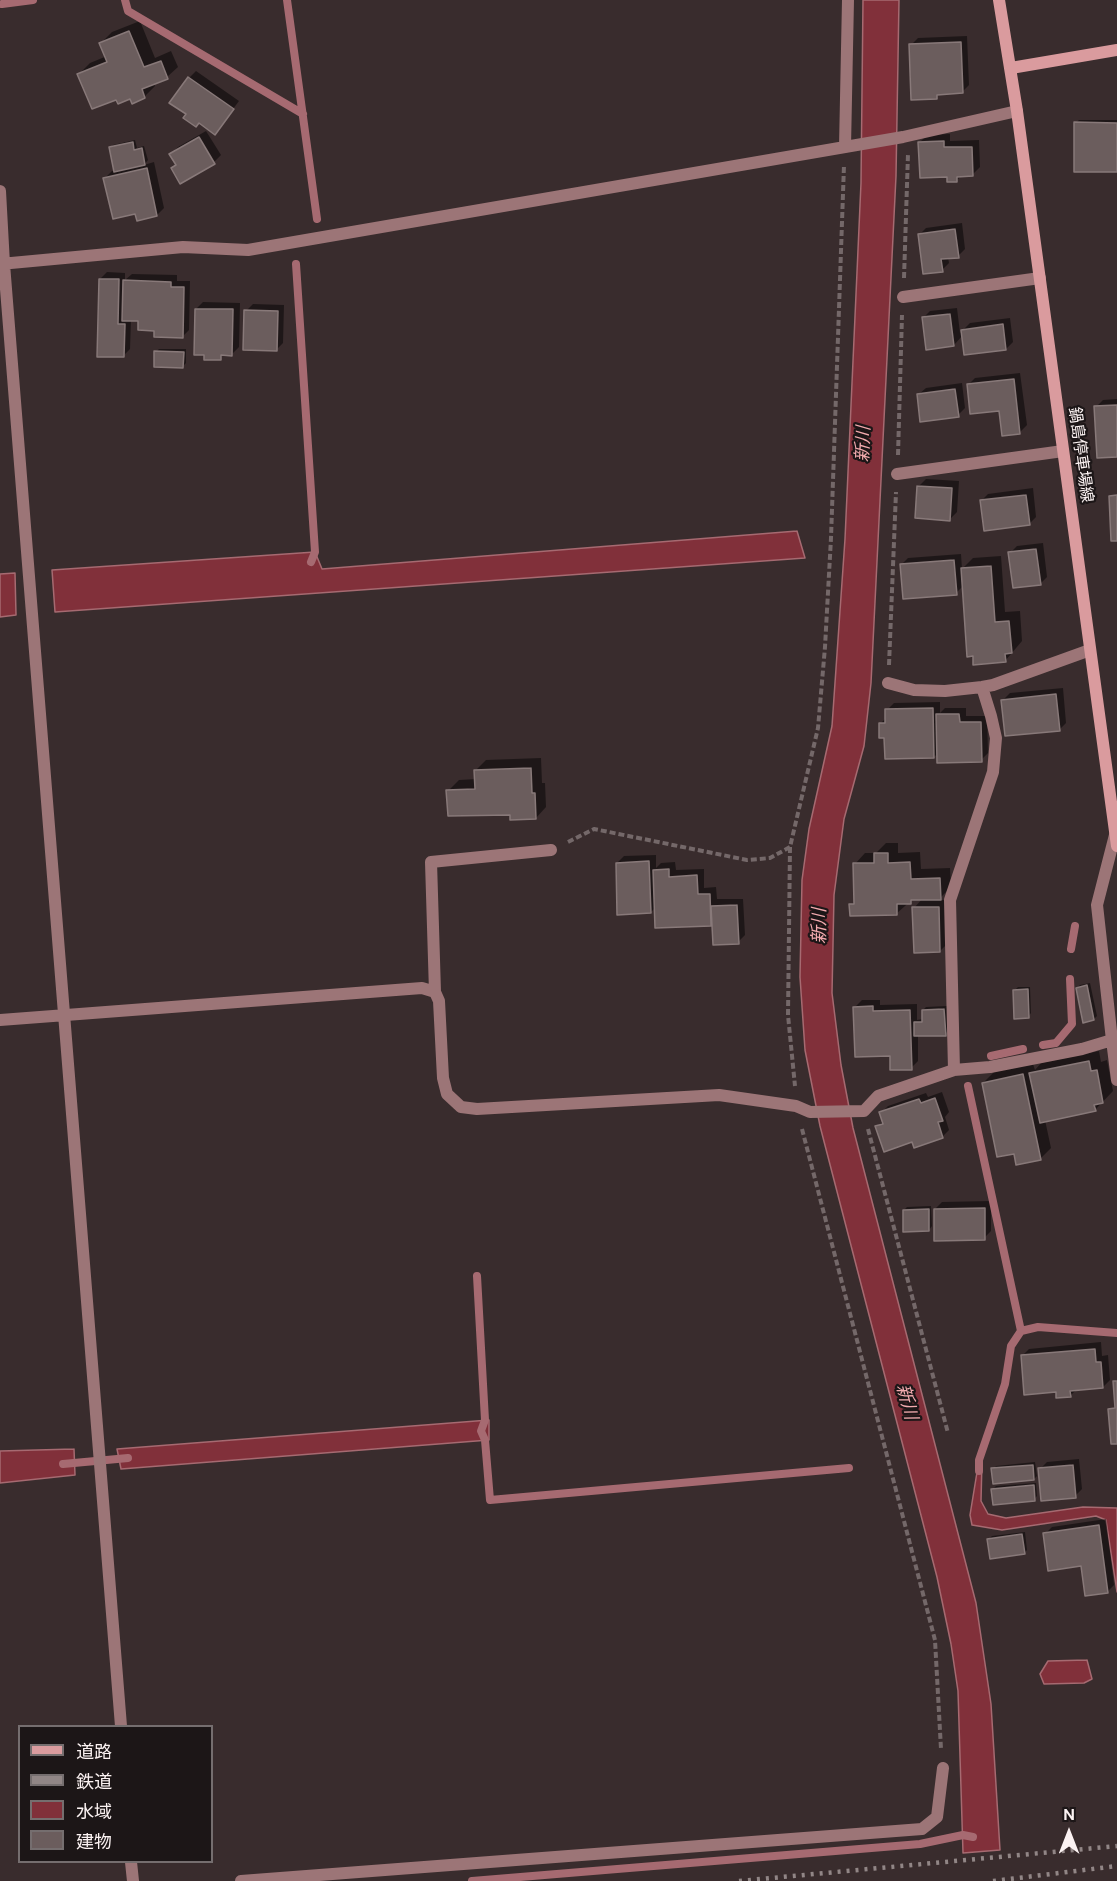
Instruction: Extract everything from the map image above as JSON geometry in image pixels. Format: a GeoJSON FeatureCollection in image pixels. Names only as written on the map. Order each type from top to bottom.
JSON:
{"type":"FeatureCollection","features":[{"type":"Feature","properties":{"kind":"main road","name":"鍋島停車場線"},"geometry":{"type":"LineString","coordinates":[[999,0],[1017,111],[1116,839]]}},
{"type":"Feature","properties":{"kind":"main road"},"geometry":{"type":"LineString","coordinates":[[1011,68],[1117,50]]}},
{"type":"Feature","properties":{"kind":"street"},"geometry":{"type":"LineString","coordinates":[[848,0],[849,146]]}},
{"type":"Feature","properties":{"kind":"street"},"geometry":{"type":"LineString","coordinates":[[2,264],[183,247],[248,250],[906,136],[1017,111]]}},
{"type":"Feature","properties":{"kind":"street"},"geometry":{"type":"LineString","coordinates":[[0,191],[2,264],[65,1015],[121,1725]]}},
{"type":"Feature","properties":{"kind":"street"},"geometry":{"type":"LineString","coordinates":[[903,297],[1040,278]]}},
{"type":"Feature","properties":{"kind":"street"},"geometry":{"type":"LineString","coordinates":[[897,474],[1063,451]]}},
{"type":"Feature","properties":{"kind":"street"},"geometry":{"type":"LineString","coordinates":[[888,683],[914,690],[945,692],[982,687],[1089,650]]}},
{"type":"Feature","properties":{"kind":"street"},"geometry":{"type":"LineString","coordinates":[[954,1070],[950,900],[993,772],[996,738],[982,687]]}},
{"type":"Feature","properties":{"kind":"street"},"geometry":{"type":"LineString","coordinates":[[1116,839],[1097,905],[1117,1080]]}},
{"type":"Feature","properties":{"kind":"street"},"geometry":{"type":"LineString","coordinates":[[551,850],[431,862],[435,992],[439,1001],[443,1078],[447,1094],[461,1107],[477,1109],[719,1095],[796,1106],[810,1113],[860,1111],[878,1096],[954,1070],[990,1067],[1082,1049],[1112,1040]]}},
{"type":"Feature","properties":{"kind":"street"},"geometry":{"type":"LineString","coordinates":[[0,1020],[422,988],[435,992]]}},
{"type":"Feature","properties":{"kind":"street"},"geometry":{"type":"LineString","coordinates":[[241,1881],[922,1829],[937,1817],[943,1768]]}},
{"type":"Feature","properties":{"kind":"street"},"geometry":{"type":"LineString","coordinates":[[131,1863],[133,1881]]}},
{"type":"Feature","properties":{"kind":"path"},"geometry":{"type":"LineString","coordinates":[[888,683],[903,297],[906,136]]}},
{"type":"Feature","properties":{"kind":"path"},"geometry":{"type":"LineString","coordinates":[[849,146],[825,647],[818,728],[790,847],[788,1015],[796,1106],[935,1640],[943,1768]]}},
{"type":"Feature","properties":{"kind":"path"},"geometry":{"type":"LineString","coordinates":[[551,850],[594,829],[747,860],[770,858],[790,847]]}},
{"type":"Feature","properties":{"kind":"path"},"geometry":{"type":"LineString","coordinates":[[860,1111],[948,1433]]}},
{"type":"Feature","properties":{"kind":"water","name":"新川"},"geometry":{"type":"Polygon","coordinates":[[[863,0],[899,0],[896,176],[871,683],[864,746],[844,819],[834,895],[832,993],[841,1065],[853,1128],[976,1603],[991,1704],[1000,1850],[963,1853],[958,1691],[951,1644],[937,1577],[820,1126],[805,1050],[800,977],[802,880],[809,829],[832,726],[845,539],[861,183],[863,0]]]}},
{"type":"Feature","properties":{"kind":"water"},"geometry":{"type":"Polygon","coordinates":[[[797,531],[805,558],[55,612],[52,570],[315,552],[322,569],[797,531]]]}},
{"type":"Feature","properties":{"kind":"water"},"geometry":{"type":"Polygon","coordinates":[[[15,573],[16,615],[0,617],[0,574],[15,573]]]}},
{"type":"Feature","properties":{"kind":"water"},"geometry":{"type":"Polygon","coordinates":[[[489,1420],[489,1440],[121,1469],[117,1449],[489,1420]]]}},
{"type":"Feature","properties":{"kind":"water"},"geometry":{"type":"Polygon","coordinates":[[[74,1449],[75,1475],[0,1483],[0,1451],[74,1449]]]}},
{"type":"Feature","properties":{"kind":"water"},"geometry":{"type":"Polygon","coordinates":[[[979,1460],[982,1461],[981,1501],[988,1514],[1006,1518],[1083,1507],[1117,1508],[1117,1592],[1106,1520],[1096,1516],[1002,1530],[972,1525],[970,1515],[979,1460]]]}},
{"type":"Feature","properties":{"kind":"water"},"geometry":{"type":"Polygon","coordinates":[[[1087,1660],[1092,1679],[1084,1683],[1044,1684],[1040,1674],[1048,1661],[1087,1660]]]}},
{"type":"Feature","properties":{"kind":"building"},"geometry":{"type":"Polygon","coordinates":[[[129,31],[144,67],[161,61],[168,79],[142,89],[145,98],[132,104],[130,99],[118,104],[116,100],[92,109],[77,74],[107,62],[99,43],[129,31]]]}},
{"type":"Feature","properties":{"kind":"building"},"geometry":{"type":"Polygon","coordinates":[[[961,42],[963,93],[937,95],[937,99],[911,100],[909,44],[961,42]]]}},
{"type":"Feature","properties":{"kind":"building"},"geometry":{"type":"Polygon","coordinates":[[[188,77],[234,109],[215,135],[199,123],[196,127],[183,118],[186,114],[169,103],[188,77]]]}},
{"type":"Feature","properties":{"kind":"building"},"geometry":{"type":"Polygon","coordinates":[[[1074,122],[1117,123],[1117,172],[1074,172],[1074,122]]]}},
{"type":"Feature","properties":{"kind":"building"},"geometry":{"type":"Polygon","coordinates":[[[199,137],[215,164],[180,184],[171,168],[176,165],[169,154],[199,137]]]}},
{"type":"Feature","properties":{"kind":"building"},"geometry":{"type":"Polygon","coordinates":[[[944,141],[944,147],[972,147],[973,176],[957,177],[957,182],[947,182],[947,177],[920,178],[918,142],[944,141]]]}},
{"type":"Feature","properties":{"kind":"building"},"geometry":{"type":"Polygon","coordinates":[[[133,142],[134,150],[142,148],[145,165],[114,172],[109,147],[133,142]]]}},
{"type":"Feature","properties":{"kind":"building"},"geometry":{"type":"Polygon","coordinates":[[[147,168],[157,216],[137,221],[135,214],[113,219],[103,178],[147,168]]]}},
{"type":"Feature","properties":{"kind":"building"},"geometry":{"type":"Polygon","coordinates":[[[955,229],[959,258],[941,259],[943,272],[923,274],[918,234],[955,229]]]}},
{"type":"Feature","properties":{"kind":"building"},"geometry":{"type":"Polygon","coordinates":[[[99,279],[119,279],[118,324],[125,324],[124,357],[97,357],[99,279]]]}},
{"type":"Feature","properties":{"kind":"building"},"geometry":{"type":"Polygon","coordinates":[[[123,280],[171,282],[171,287],[184,287],[183,338],[154,337],[154,331],[138,330],[138,321],[122,321],[123,280]]]}},
{"type":"Feature","properties":{"kind":"building"},"geometry":{"type":"Polygon","coordinates":[[[195,309],[233,309],[232,356],[221,355],[221,360],[204,360],[204,355],[194,355],[195,309]]]}},
{"type":"Feature","properties":{"kind":"building"},"geometry":{"type":"Polygon","coordinates":[[[244,310],[278,311],[277,351],[243,350],[244,310]]]}},
{"type":"Feature","properties":{"kind":"building"},"geometry":{"type":"Polygon","coordinates":[[[950,314],[954,346],[926,350],[922,317],[950,314]]]}},
{"type":"Feature","properties":{"kind":"building"},"geometry":{"type":"Polygon","coordinates":[[[1003,324],[1006,350],[964,355],[961,330],[1003,324]]]}},
{"type":"Feature","properties":{"kind":"building"},"geometry":{"type":"Polygon","coordinates":[[[154,351],[184,352],[183,368],[154,367],[154,351]]]}},
{"type":"Feature","properties":{"kind":"building"},"geometry":{"type":"Polygon","coordinates":[[[1014,379],[1020,434],[1002,436],[999,411],[970,414],[967,384],[1014,379]]]}},
{"type":"Feature","properties":{"kind":"building"},"geometry":{"type":"Polygon","coordinates":[[[955,389],[959,417],[920,422],[917,394],[955,389]]]}},
{"type":"Feature","properties":{"kind":"building"},"geometry":{"type":"Polygon","coordinates":[[[1117,405],[1117,457],[1097,458],[1094,406],[1117,405]]]}},
{"type":"Feature","properties":{"kind":"building"},"geometry":{"type":"Polygon","coordinates":[[[917,486],[952,488],[950,521],[915,518],[917,486]]]}},
{"type":"Feature","properties":{"kind":"building"},"geometry":{"type":"Polygon","coordinates":[[[1026,495],[1030,525],[984,531],[980,500],[1026,495]]]}},
{"type":"Feature","properties":{"kind":"building"},"geometry":{"type":"Polygon","coordinates":[[[1117,495],[1117,541],[1111,541],[1109,496],[1117,495]]]}},
{"type":"Feature","properties":{"kind":"building"},"geometry":{"type":"Polygon","coordinates":[[[1036,549],[1041,585],[1013,588],[1008,552],[1036,549]]]}},
{"type":"Feature","properties":{"kind":"building"},"geometry":{"type":"Polygon","coordinates":[[[954,560],[957,595],[903,599],[900,564],[954,560]]]}},
{"type":"Feature","properties":{"kind":"building"},"geometry":{"type":"Polygon","coordinates":[[[991,566],[995,622],[1009,621],[1012,653],[1005,654],[1006,662],[973,665],[973,656],[967,657],[961,568],[991,566]]]}},
{"type":"Feature","properties":{"kind":"building"},"geometry":{"type":"Polygon","coordinates":[[[1056,694],[1060,731],[1005,736],[1001,700],[1056,694]]]}},
{"type":"Feature","properties":{"kind":"building"},"geometry":{"type":"Polygon","coordinates":[[[933,708],[934,758],[885,759],[884,738],[879,738],[879,723],[885,723],[885,709],[933,708]]]}},
{"type":"Feature","properties":{"kind":"building"},"geometry":{"type":"Polygon","coordinates":[[[936,714],[959,714],[960,722],[981,722],[982,762],[937,763],[936,714]]]}},
{"type":"Feature","properties":{"kind":"building"},"geometry":{"type":"Polygon","coordinates":[[[531,768],[536,819],[510,820],[510,815],[448,816],[446,790],[475,789],[474,770],[531,768]]]}},
{"type":"Feature","properties":{"kind":"building"},"geometry":{"type":"Polygon","coordinates":[[[874,853],[888,853],[888,863],[910,862],[911,879],[940,878],[941,900],[911,900],[911,904],[897,904],[897,915],[850,916],[849,904],[854,904],[853,863],[874,863],[874,853]]]}},
{"type":"Feature","properties":{"kind":"building"},"geometry":{"type":"Polygon","coordinates":[[[649,861],[651,913],[617,915],[616,863],[649,861]]]}},
{"type":"Feature","properties":{"kind":"building"},"geometry":{"type":"Polygon","coordinates":[[[669,869],[669,877],[697,875],[698,894],[710,894],[711,926],[655,928],[653,870],[669,869]]]}},
{"type":"Feature","properties":{"kind":"building"},"geometry":{"type":"Polygon","coordinates":[[[737,905],[739,944],[713,945],[711,906],[737,905]]]}},
{"type":"Feature","properties":{"kind":"building"},"geometry":{"type":"Polygon","coordinates":[[[912,907],[939,907],[940,952],[914,953],[912,907]]]}},
{"type":"Feature","properties":{"kind":"building"},"geometry":{"type":"Polygon","coordinates":[[[1087,985],[1094,1020],[1083,1023],[1076,988],[1087,985]]]}},
{"type":"Feature","properties":{"kind":"building"},"geometry":{"type":"Polygon","coordinates":[[[1028,989],[1029,1018],[1014,1019],[1013,990],[1028,989]]]}},
{"type":"Feature","properties":{"kind":"building"},"geometry":{"type":"Polygon","coordinates":[[[873,1006],[873,1011],[910,1010],[912,1070],[890,1070],[890,1056],[855,1057],[853,1007],[873,1006]]]}},
{"type":"Feature","properties":{"kind":"building"},"geometry":{"type":"Polygon","coordinates":[[[944,1009],[946,1036],[914,1036],[914,1022],[922,1022],[922,1010],[944,1009]]]}},
{"type":"Feature","properties":{"kind":"building"},"geometry":{"type":"Polygon","coordinates":[[[1089,1061],[1091,1071],[1097,1070],[1103,1103],[1094,1105],[1096,1111],[1040,1123],[1029,1073],[1089,1061]]]}},
{"type":"Feature","properties":{"kind":"building"},"geometry":{"type":"Polygon","coordinates":[[[1023,1074],[1041,1160],[1016,1165],[1014,1154],[997,1157],[982,1083],[1023,1074]]]}},
{"type":"Feature","properties":{"kind":"building"},"geometry":{"type":"Polygon","coordinates":[[[935,1098],[943,1121],[938,1122],[943,1138],[914,1148],[912,1142],[884,1152],[875,1126],[883,1124],[879,1112],[919,1099],[921,1103],[935,1098]]]}},
{"type":"Feature","properties":{"kind":"building"},"geometry":{"type":"Polygon","coordinates":[[[985,1208],[985,1240],[934,1241],[934,1209],[985,1208]]]}},
{"type":"Feature","properties":{"kind":"building"},"geometry":{"type":"Polygon","coordinates":[[[929,1209],[929,1231],[903,1232],[903,1210],[929,1209]]]}},
{"type":"Feature","properties":{"kind":"building"},"geometry":{"type":"Polygon","coordinates":[[[1095,1349],[1096,1362],[1101,1362],[1103,1388],[1070,1391],[1071,1397],[1056,1398],[1056,1392],[1024,1395],[1021,1355],[1095,1349]]]}},
{"type":"Feature","properties":{"kind":"building"},"geometry":{"type":"Polygon","coordinates":[[[1113,1381],[1117,1381],[1117,1444],[1111,1444],[1108,1409],[1115,1408],[1113,1381]]]}},
{"type":"Feature","properties":{"kind":"building"},"geometry":{"type":"Polygon","coordinates":[[[1033,1465],[1034,1480],[993,1484],[991,1468],[1033,1465]]]}},
{"type":"Feature","properties":{"kind":"building"},"geometry":{"type":"Polygon","coordinates":[[[1073,1465],[1076,1498],[1041,1501],[1038,1468],[1073,1465]]]}},
{"type":"Feature","properties":{"kind":"building"},"geometry":{"type":"Polygon","coordinates":[[[1034,1485],[1035,1501],[993,1505],[991,1489],[1034,1485]]]}},
{"type":"Feature","properties":{"kind":"building"},"geometry":{"type":"Polygon","coordinates":[[[1099,1525],[1108,1593],[1085,1596],[1081,1566],[1048,1571],[1043,1533],[1099,1525]]]}},
{"type":"Feature","properties":{"kind":"building"},"geometry":{"type":"Polygon","coordinates":[[[1022,1534],[1025,1554],[990,1559],[987,1539],[1022,1534]]]}},
{"type":"Feature","properties":{"kind":"waterway"},"geometry":{"type":"LineString","coordinates":[[2,4],[33,0]]}},
{"type":"Feature","properties":{"kind":"waterway"},"geometry":{"type":"LineString","coordinates":[[125,0],[128,11],[303,114]]}},
{"type":"Feature","properties":{"kind":"waterway"},"geometry":{"type":"LineString","coordinates":[[287,0],[317,219]]}},
{"type":"Feature","properties":{"kind":"waterway"},"geometry":{"type":"LineString","coordinates":[[296,264],[315,552],[311,562]]}},
{"type":"Feature","properties":{"kind":"waterway"},"geometry":{"type":"LineString","coordinates":[[1071,949],[1075,926]]}},
{"type":"Feature","properties":{"kind":"waterway"},"geometry":{"type":"LineString","coordinates":[[1043,1045],[1056,1043],[1072,1024],[1070,979]]}},
{"type":"Feature","properties":{"kind":"waterway"},"geometry":{"type":"LineString","coordinates":[[991,1056],[1023,1049]]}},
{"type":"Feature","properties":{"kind":"waterway"},"geometry":{"type":"LineString","coordinates":[[968,1086],[1021,1331]]}},
{"type":"Feature","properties":{"kind":"waterway"},"geometry":{"type":"LineString","coordinates":[[477,1276],[485,1420],[481,1431],[485,1440],[490,1500],[849,1468]]}},
{"type":"Feature","properties":{"kind":"waterway"},"geometry":{"type":"LineString","coordinates":[[979,1471],[979,1460],[1005,1384],[1011,1346],[1021,1331],[1038,1327],[1117,1333]]}},
{"type":"Feature","properties":{"kind":"waterway"},"geometry":{"type":"LineString","coordinates":[[63,1464],[128,1458]]}},
{"type":"Feature","properties":{"kind":"waterway"},"geometry":{"type":"LineString","coordinates":[[472,1881],[920,1844],[963,1835],[973,1837]]}},
{"type":"Feature","properties":{"kind":"railway"},"geometry":{"type":"LineString","coordinates":[[739,1881],[1117,1846]]}},
{"type":"Feature","properties":{"kind":"railway"},"geometry":{"type":"LineString","coordinates":[[993,1881],[1117,1866]]}}]}
